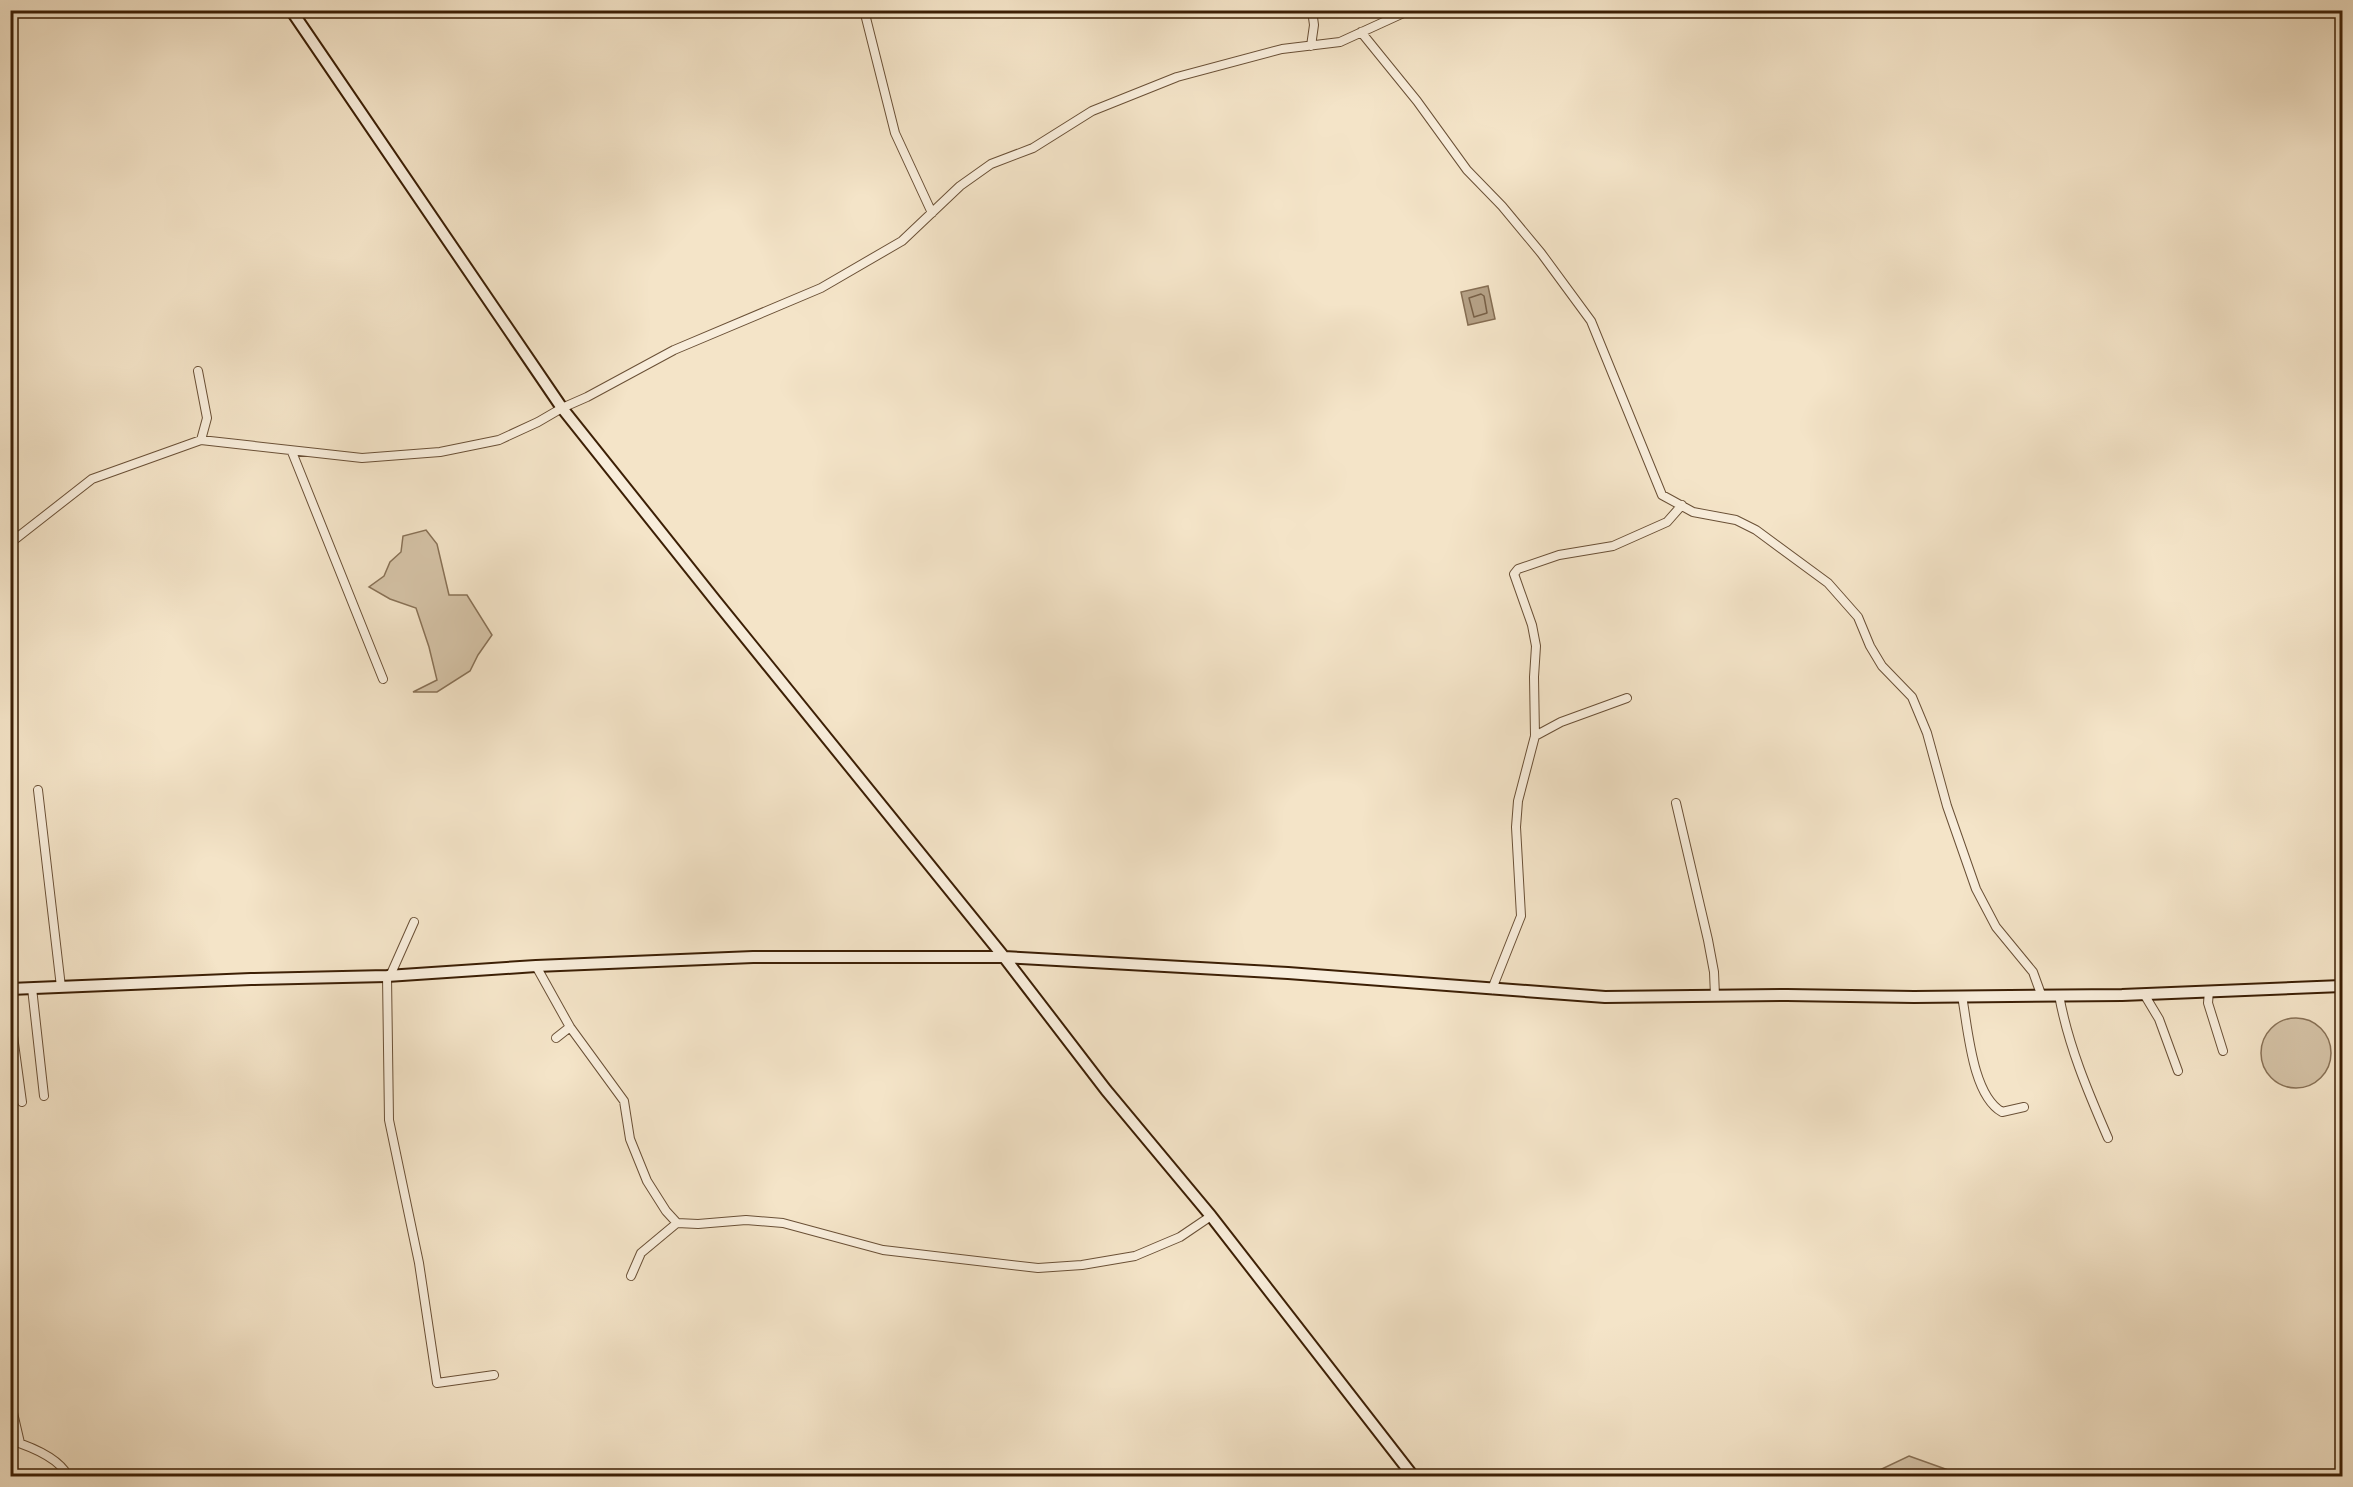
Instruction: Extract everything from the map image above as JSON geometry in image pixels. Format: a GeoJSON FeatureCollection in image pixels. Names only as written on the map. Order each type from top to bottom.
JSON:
{"type":"FeatureCollection","features":[{"type":"Feature","properties":{"kind":"street"},"geometry":{"type":"LineString","coordinates":[[291,10],[562,408],[1004,957],[1106,1090],[1211,1216],[1413,1476]]}},
{"type":"Feature","properties":{"kind":"street"},"geometry":{"type":"LineString","coordinates":[[864,10],[895,132],[932,213]]}},
{"type":"Feature","properties":{"kind":"street"},"geometry":{"type":"LineString","coordinates":[[1311,46],[1314,25],[1312,10]]}},
{"type":"Feature","properties":{"kind":"street"},"geometry":{"type":"LineString","coordinates":[[10,546],[14,540],[92,479],[201,440],[292,452],[362,458],[440,452],[499,440],[587,397],[674,350],[821,288],[902,241],[960,186],[991,164],[1033,148],[1092,111],[1177,77],[1282,49],[1340,42],[1410,10]]}},
{"type":"Feature","properties":{"kind":"street"},"geometry":{"type":"LineString","coordinates":[[1361,32],[1417,101],[1467,170],[1515,221],[1591,321],[1662,495],[1693,512],[1736,520],[1756,530],[1828,583],[1858,617],[1870,646],[1882,666],[1912,697],[1927,733],[1947,806],[1976,889],[1996,927],[2033,972],[2041,994]]}},
{"type":"Feature","properties":{"kind":"street"},"geometry":{"type":"LineString","coordinates":[[198,371],[207,418],[201,440]]}},
{"type":"Feature","properties":{"kind":"street"},"geometry":{"type":"LineString","coordinates":[[292,452],[383,679]]}},
{"type":"Feature","properties":{"kind":"street"},"geometry":{"type":"LineString","coordinates":[[1492,989],[1521,915],[1516,827],[1518,801],[1535,736],[1536,646],[1532,625],[1514,574],[1518,569],[1559,555],[1613,546],[1667,522],[1682,505]]}},
{"type":"Feature","properties":{"kind":"street"},"geometry":{"type":"LineString","coordinates":[[1535,736],[1561,722],[1627,698]]}},
{"type":"Feature","properties":{"kind":"street"},"geometry":{"type":"LineString","coordinates":[[38,790],[61,987]]}},
{"type":"Feature","properties":{"kind":"street"},"geometry":{"type":"LineString","coordinates":[[1676,803],[1708,940],[1714,972],[1715,996]]}},
{"type":"Feature","properties":{"kind":"street"},"geometry":{"type":"LineString","coordinates":[[414,922],[388,976],[389,1120],[419,1263],[437,1383],[494,1376]]}},
{"type":"Feature","properties":{"kind":"street"},"geometry":{"type":"LineString","coordinates":[[10,989],[388,976],[536,966],[753,957],[1004,957],[1288,973],[1605,997],[2144,994],[2343,986]]}},
{"type":"Feature","properties":{"kind":"street"},"geometry":{"type":"LineString","coordinates":[[536,966],[570,1027],[624,1101],[630,1138],[647,1180],[666,1211],[677,1223]]}},
{"type":"Feature","properties":{"kind":"street"},"geometry":{"type":"LineString","coordinates":[[32,988],[44,1096]]}},
{"type":"Feature","properties":{"kind":"street"},"geometry":{"type":"LineString","coordinates":[[2209,991],[2208,1003],[2223,1052]]}},
{"type":"Feature","properties":{"kind":"street"},"geometry":{"type":"LineString","coordinates":[[2144,994],[2159,1019],[2178,1071]]}},
{"type":"Feature","properties":{"kind":"street"},"geometry":{"type":"LineString","coordinates":[[2059,995],[2080,1074],[2108,1138]]}},
{"type":"Feature","properties":{"kind":"street"},"geometry":{"type":"LineString","coordinates":[[1962,996],[1978,1077],[1992,1106],[2002,1112],[2024,1107]]}},
{"type":"Feature","properties":{"kind":"street"},"geometry":{"type":"LineString","coordinates":[[10,1014],[22,1102]]}},
{"type":"Feature","properties":{"kind":"street"},"geometry":{"type":"LineString","coordinates":[[556,1038],[570,1027]]}},
{"type":"Feature","properties":{"kind":"street"},"geometry":{"type":"LineString","coordinates":[[631,1276],[641,1253],[677,1223],[698,1224],[746,1220],[783,1223],[883,1250],[1038,1268],[1082,1265],[1135,1256],[1180,1237],[1211,1216]]}},
{"type":"Feature","properties":{"kind":"street"},"geometry":{"type":"LineString","coordinates":[[10,1400],[20,1443]]}},
{"type":"Feature","properties":{"kind":"street"},"geometry":{"type":"LineString","coordinates":[[10,1440],[20,1443],[64,1468],[68,1476]]}},
{"type":"Feature","properties":{"kind":"shaded area"},"geometry":{"type":"Polygon","coordinates":[[[426,530],[437,544],[449,595],[467,595],[492,635],[470,671],[437,692],[413,692],[437,680],[416,608],[390,599],[369,587],[384,576],[390,562],[401,552],[403,536],[426,530]]]}},
{"type":"Feature","properties":{"kind":"shaded area"},"geometry":{"type":"Polygon","coordinates":[[[2303,1018],[2316,1024],[2325,1033],[2329,1039],[2331,1053],[2329,1067],[2321,1078],[2310,1086],[2289,1088],[2271,1078],[2263,1067],[2261,1046],[2271,1028],[2282,1020],[2303,1018]]]}},
{"type":"Feature","properties":{"kind":"shaded area"},"geometry":{"type":"Polygon","coordinates":[[[1909,1456],[1965,1476],[1867,1476],[1909,1456]]]}},
{"type":"Feature","properties":{"kind":"water"},"geometry":{"type":"Polygon","coordinates":[[[1488,286],[1495,319],[1468,325],[1461,292],[1488,286]]]}}]}
